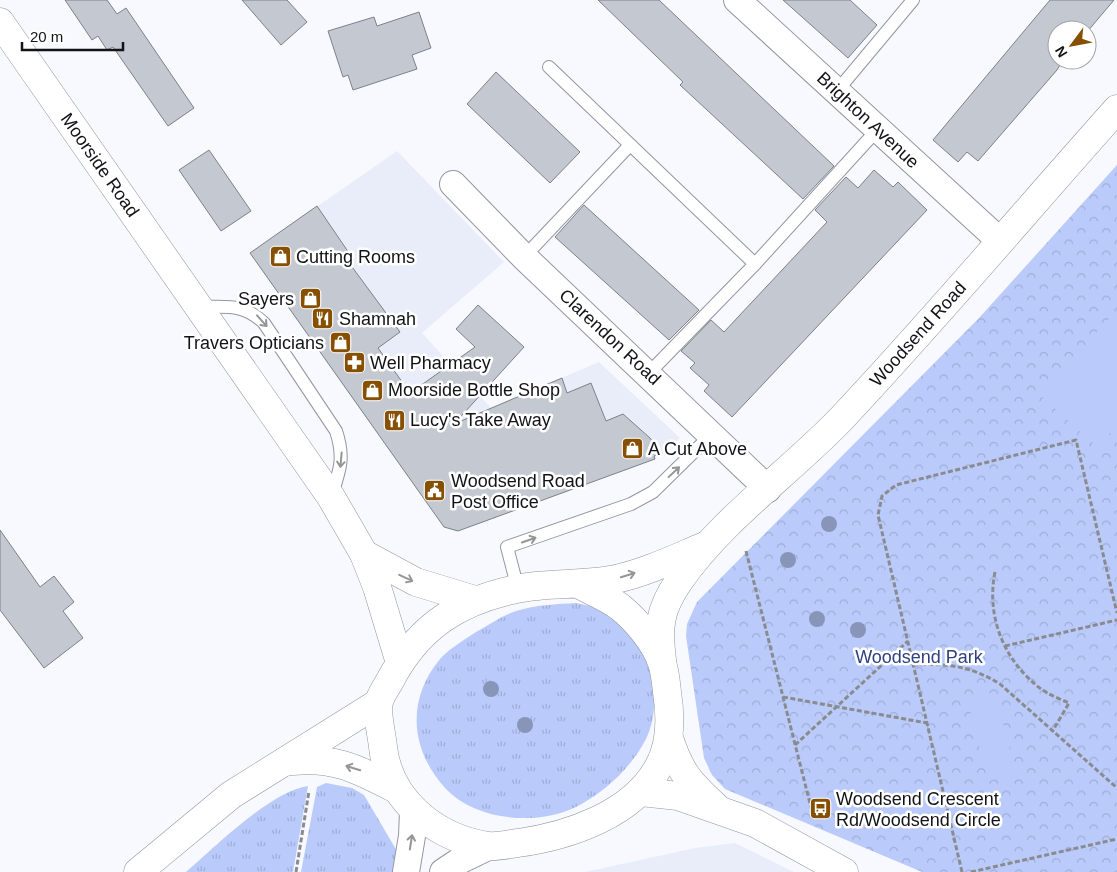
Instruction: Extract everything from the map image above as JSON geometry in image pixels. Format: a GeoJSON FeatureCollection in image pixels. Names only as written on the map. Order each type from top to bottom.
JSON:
{"type":"FeatureCollection","features":[{"type":"Feature","properties":{"kind":"street","name":"Brighton Avenue"},"geometry":{"type":"LineString","coordinates":[[749,4],[836,91],[999,240]]}},
{"type":"Feature","properties":{"kind":"street","name":"Moorside Road"},"geometry":{"type":"LineString","coordinates":[[0,22],[331,496],[364,554],[377,587],[400,662]]}},
{"type":"Feature","properties":{"kind":"street","name":"Woodsend Road"},"geometry":{"type":"LineString","coordinates":[[662,663],[659,629],[665,604],[678,582],[706,546],[838,421],[899,357],[999,240],[1117,109]]}},
{"type":"Feature","properties":{"kind":"street","name":"Clarendon Road"},"geometry":{"type":"LineString","coordinates":[[454,184],[524,257],[768,488]]}},
{"type":"Feature","properties":{"kind":"street","name":"Woodsend Road"},"geometry":{"type":"LineString","coordinates":[[378,703],[400,662],[420,637],[442,617],[475,600],[518,589],[580,585],[626,576],[706,546]]}},
{"type":"Feature","properties":{"kind":"street","name":"Moorside Road"},"geometry":{"type":"LineString","coordinates":[[364,554],[392,572],[416,582],[475,600]]}},
{"type":"Feature","properties":{"kind":"street"},"geometry":{"type":"LineString","coordinates":[[580,585],[620,607],[645,633],[662,663],[669,703],[669,738],[677,763],[689,781],[720,810]]}},
{"type":"Feature","properties":{"kind":"street"},"geometry":{"type":"LineString","coordinates":[[138,872],[231,795],[279,763],[378,703],[384,752],[396,789],[413,811],[450,836],[490,846]]}},
{"type":"Feature","properties":{"kind":"street"},"geometry":{"type":"LineString","coordinates":[[443,872],[461,860],[490,846],[531,841],[576,829],[610,814],[641,792],[659,766],[669,738]]}},
{"type":"Feature","properties":{"kind":"street"},"geometry":{"type":"LineString","coordinates":[[279,763],[315,759],[356,768],[396,789]]}},
{"type":"Feature","properties":{"kind":"street"},"geometry":{"type":"LineString","coordinates":[[641,792],[678,796],[755,823],[835,868]]}},
{"type":"Feature","properties":{"kind":"street"},"geometry":{"type":"LineString","coordinates":[[406,872],[412,836],[413,811]]}},
{"type":"Feature","properties":{"kind":"lane"},"geometry":{"type":"LineString","coordinates":[[836,91],[914,0]]}},
{"type":"Feature","properties":{"kind":"lane"},"geometry":{"type":"LineString","coordinates":[[549,67],[755,264]]}},
{"type":"Feature","properties":{"kind":"lane"},"geometry":{"type":"LineString","coordinates":[[648,374],[755,264],[878,129]]}},
{"type":"Feature","properties":{"kind":"lane"},"geometry":{"type":"LineString","coordinates":[[524,257],[630,145]]}},
{"type":"Feature","properties":{"kind":"lane"},"geometry":{"type":"LineString","coordinates":[[200,307],[238,307],[253,312],[264,323],[336,431],[342,448],[342,463],[331,496]]}},
{"type":"Feature","properties":{"kind":"lane"},"geometry":{"type":"LineString","coordinates":[[518,589],[507,547],[631,504],[653,492],[712,434]]}},
{"type":"Feature","properties":{"kind":"path"},"geometry":{"type":"LineString","coordinates":[[962,872],[878,515],[882,496],[896,485],[1076,440],[1117,613]]}},
{"type":"Feature","properties":{"kind":"path"},"geometry":{"type":"LineString","coordinates":[[738,517],[795,745],[835,868]]}},
{"type":"Feature","properties":{"kind":"path"},"geometry":{"type":"LineString","coordinates":[[996,572],[991,593],[993,608],[1005,646],[1019,669],[1042,690],[1069,703],[1052,732]]}},
{"type":"Feature","properties":{"kind":"path"},"geometry":{"type":"LineString","coordinates":[[897,594],[903,592]]}},
{"type":"Feature","properties":{"kind":"path"},"geometry":{"type":"LineString","coordinates":[[1005,646],[1117,620]]}},
{"type":"Feature","properties":{"kind":"path"},"geometry":{"type":"LineString","coordinates":[[795,745],[908,642]]}},
{"type":"Feature","properties":{"kind":"path"},"geometry":{"type":"LineString","coordinates":[[914,665],[935,664],[981,672],[1000,684],[1117,788]]}},
{"type":"Feature","properties":{"kind":"path"},"geometry":{"type":"LineString","coordinates":[[783,697],[927,723]]}},
{"type":"Feature","properties":{"kind":"path"},"geometry":{"type":"LineString","coordinates":[[296,872],[315,759]]}},
{"type":"Feature","properties":{"kind":"path"},"geometry":{"type":"LineString","coordinates":[[971,872],[1117,839]]}},
{"type":"Feature","properties":{"kind":"shaded area"},"geometry":{"type":"Polygon","coordinates":[[[397,151],[504,262],[422,333],[491,408],[599,362],[680,438],[655,459],[458,531],[444,527],[250,253],[397,151]]]}},
{"type":"Feature","properties":{"kind":"shaded area"},"geometry":{"type":"Polygon","coordinates":[[[735,843],[794,872],[585,872],[695,848],[735,843]]]}},
{"type":"Feature","properties":{"kind":"green space","name":"Woodsend Park"},"geometry":{"type":"Polygon","coordinates":[[[1117,165],[1117,872],[922,872],[725,789],[712,775],[704,758],[686,636],[687,624],[697,602],[979,318],[1117,165]]]}},
{"type":"Feature","properties":{"kind":"green space"},"geometry":{"type":"Polygon","coordinates":[[[1117,310],[1117,425],[1097,447],[1040,395],[1117,310]]]}},
{"type":"Feature","properties":{"kind":"green space"},"geometry":{"type":"Polygon","coordinates":[[[576,603],[598,608],[620,621],[638,642],[646,658],[653,684],[654,712],[650,730],[640,750],[607,787],[587,801],[561,813],[544,817],[508,817],[490,814],[459,800],[446,789],[434,774],[419,742],[417,708],[429,675],[440,659],[453,648],[506,615],[531,607],[576,603]]]}},
{"type":"Feature","properties":{"kind":"green space"},"geometry":{"type":"Polygon","coordinates":[[[995,692],[1016,774],[988,781],[967,699],[995,692]]]}},
{"type":"Feature","properties":{"kind":"green space"},"geometry":{"type":"Polygon","coordinates":[[[326,783],[352,788],[364,795],[397,851],[395,872],[301,872],[317,787],[326,783]]]}},
{"type":"Feature","properties":{"kind":"green space"},"geometry":{"type":"Polygon","coordinates":[[[308,786],[293,872],[186,872],[261,809],[293,790],[308,786]]]}},
{"type":"Feature","properties":{"kind":"building"},"geometry":{"type":"Polygon","coordinates":[[[65,0],[107,0],[117,14],[126,8],[194,108],[168,126],[113,47],[107,50],[98,36],[92,40],[65,0]]]}},
{"type":"Feature","properties":{"kind":"building"},"geometry":{"type":"Polygon","coordinates":[[[242,0],[287,0],[307,22],[281,45],[242,0]]]}},
{"type":"Feature","properties":{"kind":"building"},"geometry":{"type":"Polygon","coordinates":[[[598,0],[659,0],[834,166],[803,199],[680,85],[683,82],[598,0]]]}},
{"type":"Feature","properties":{"kind":"building"},"geometry":{"type":"Polygon","coordinates":[[[783,0],[850,0],[877,25],[848,58],[783,0]]]}},
{"type":"Feature","properties":{"kind":"building"},"geometry":{"type":"Polygon","coordinates":[[[1050,0],[1114,0],[1097,20],[1047,20],[1047,70],[1057,70],[978,161],[967,152],[958,162],[933,140],[1050,0]]]}},
{"type":"Feature","properties":{"kind":"building"},"geometry":{"type":"Polygon","coordinates":[[[419,12],[431,48],[412,55],[417,69],[353,90],[348,75],[343,77],[328,31],[374,17],[377,26],[419,12]]]}},
{"type":"Feature","properties":{"kind":"building"},"geometry":{"type":"Polygon","coordinates":[[[496,72],[580,152],[550,183],[467,104],[496,72]]]}},
{"type":"Feature","properties":{"kind":"building"},"geometry":{"type":"Polygon","coordinates":[[[209,150],[251,211],[221,231],[179,170],[209,150]]]}},
{"type":"Feature","properties":{"kind":"building"},"geometry":{"type":"Polygon","coordinates":[[[874,170],[893,187],[898,182],[927,210],[732,417],[704,391],[709,385],[690,368],[695,363],[681,351],[711,320],[724,332],[827,222],[815,210],[846,177],[858,188],[874,170]]]}},
{"type":"Feature","properties":{"kind":"building"},"geometry":{"type":"Polygon","coordinates":[[[584,205],[699,310],[669,340],[555,237],[584,205]]]}},
{"type":"Feature","properties":{"kind":"building"},"geometry":{"type":"Polygon","coordinates":[[[317,206],[349,253],[344,256],[400,332],[378,348],[410,393],[475,347],[456,329],[478,305],[524,347],[454,424],[562,378],[567,393],[591,383],[606,421],[623,414],[650,438],[661,453],[654,456],[655,459],[458,531],[444,527],[250,253],[317,206]]]}},
{"type":"Feature","properties":{"kind":"building"},"geometry":{"type":"Polygon","coordinates":[[[0,530],[40,587],[54,576],[74,602],[63,611],[83,638],[44,668],[0,610],[0,530]]]}},
{"type":"Feature","properties":{"kind":"place","name":"Cutting Rooms"},"geometry":{"type":"Point","coordinates":[280,257]}},
{"type":"Feature","properties":{"kind":"place","name":"Sayers"},"geometry":{"type":"Point","coordinates":[310,299]}},
{"type":"Feature","properties":{"kind":"place","name":"Shamnah"},"geometry":{"type":"Point","coordinates":[323,319]}},
{"type":"Feature","properties":{"kind":"place","name":"Travers Opticians"},"geometry":{"type":"Point","coordinates":[340,343]}},
{"type":"Feature","properties":{"kind":"place","name":"Well Pharmacy"},"geometry":{"type":"Point","coordinates":[354,363]}},
{"type":"Feature","properties":{"kind":"place","name":"Moorside Bottle Shop"},"geometry":{"type":"Point","coordinates":[372,390]}},
{"type":"Feature","properties":{"kind":"place","name":"Lucy's Take Away"},"geometry":{"type":"Point","coordinates":[394,420]}},
{"type":"Feature","properties":{"kind":"place","name":"A Cut Above"},"geometry":{"type":"Point","coordinates":[632,449]}},
{"type":"Feature","properties":{"kind":"place","name":"Woodsend Road Post Office"},"geometry":{"type":"Point","coordinates":[435,491]}},
{"type":"Feature","properties":{"kind":"place","name":"Woodsend Crescent Rd/Woodsend Circle"},"geometry":{"type":"Point","coordinates":[820,809]}}]}
